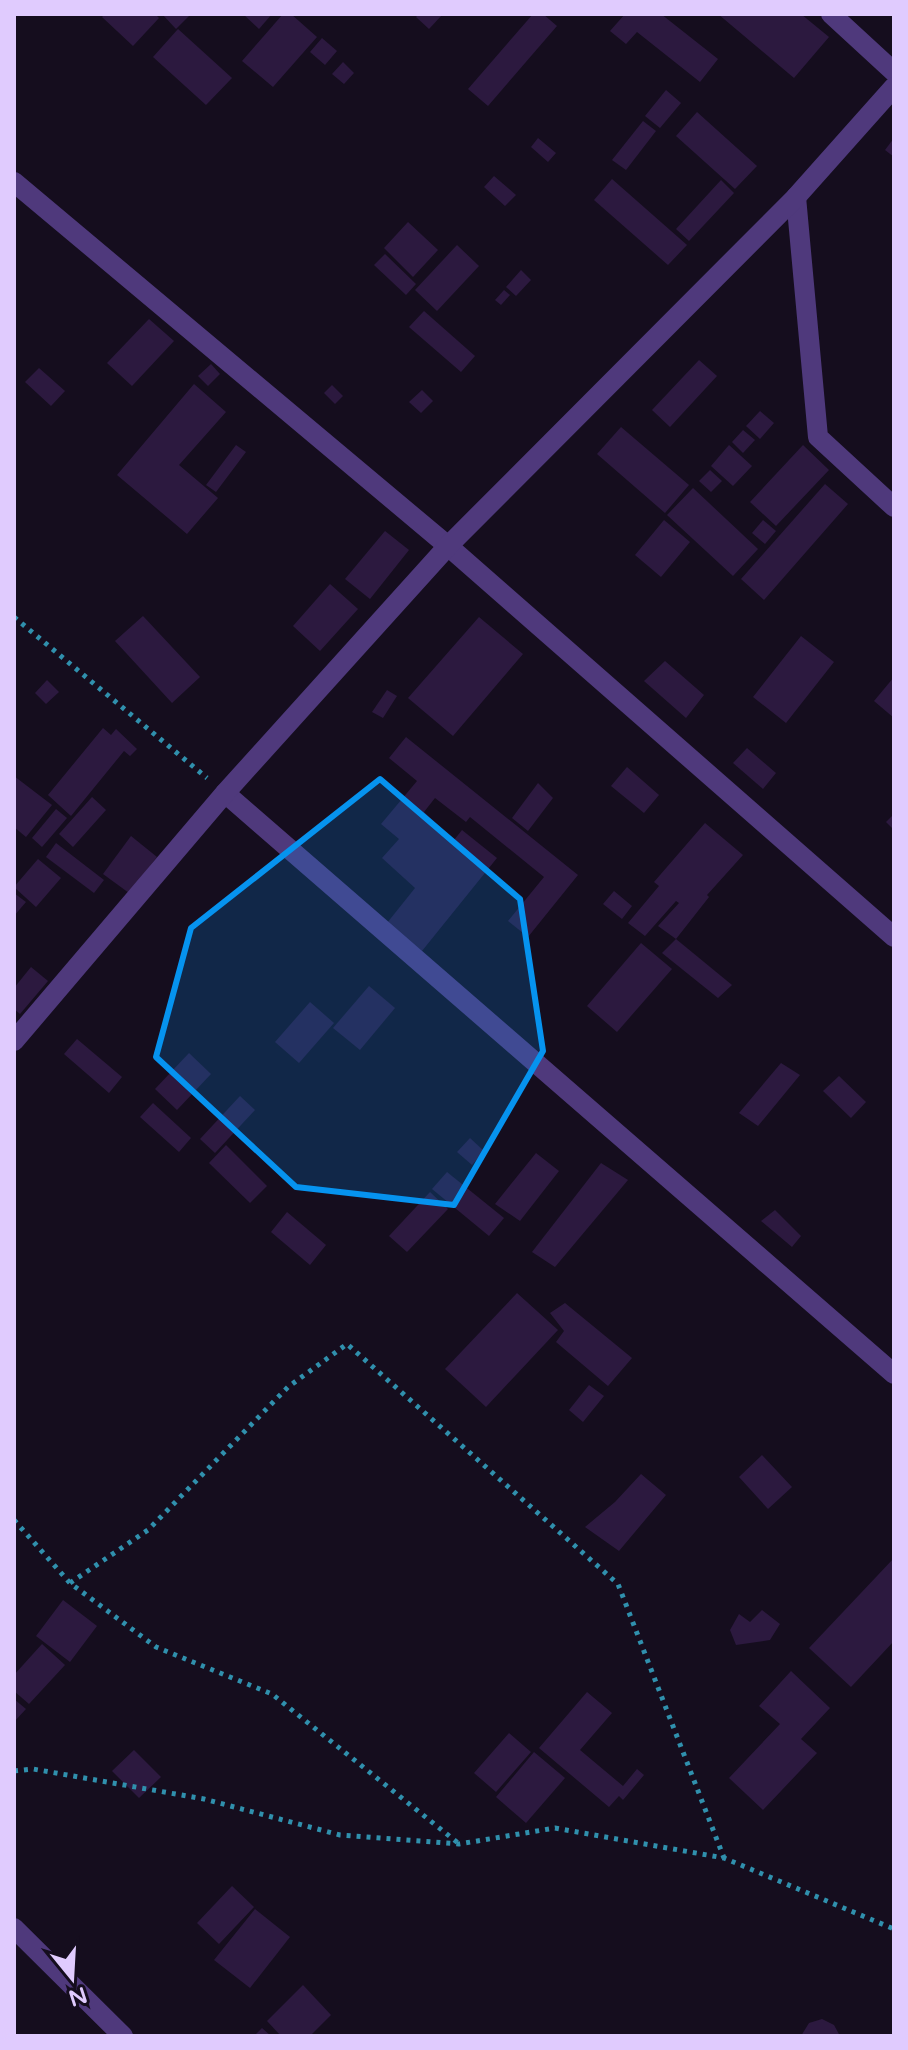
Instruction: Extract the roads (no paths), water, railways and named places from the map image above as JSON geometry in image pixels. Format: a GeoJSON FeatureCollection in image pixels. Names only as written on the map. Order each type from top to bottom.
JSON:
{"type":"FeatureCollection","features":[{"type":"Feature","properties":{"kind":"street"},"geometry":{"type":"LineString","coordinates":[[831,14],[894,72]]}},
{"type":"Feature","properties":{"kind":"street"},"geometry":{"type":"LineString","coordinates":[[14,1041],[225,793],[448,546],[796,197],[894,87]]}},
{"type":"Feature","properties":{"kind":"street"},"geometry":{"type":"LineString","coordinates":[[14,182],[448,546],[894,937]]}},
{"type":"Feature","properties":{"kind":"street"},"geometry":{"type":"LineString","coordinates":[[796,197],[818,437],[894,507]]}},
{"type":"Feature","properties":{"kind":"street"},"geometry":{"type":"LineString","coordinates":[[225,793],[894,1374]]}},
{"type":"Feature","properties":{"kind":"street"},"geometry":{"type":"LineString","coordinates":[[14,1928],[123,2036]]}}]}
